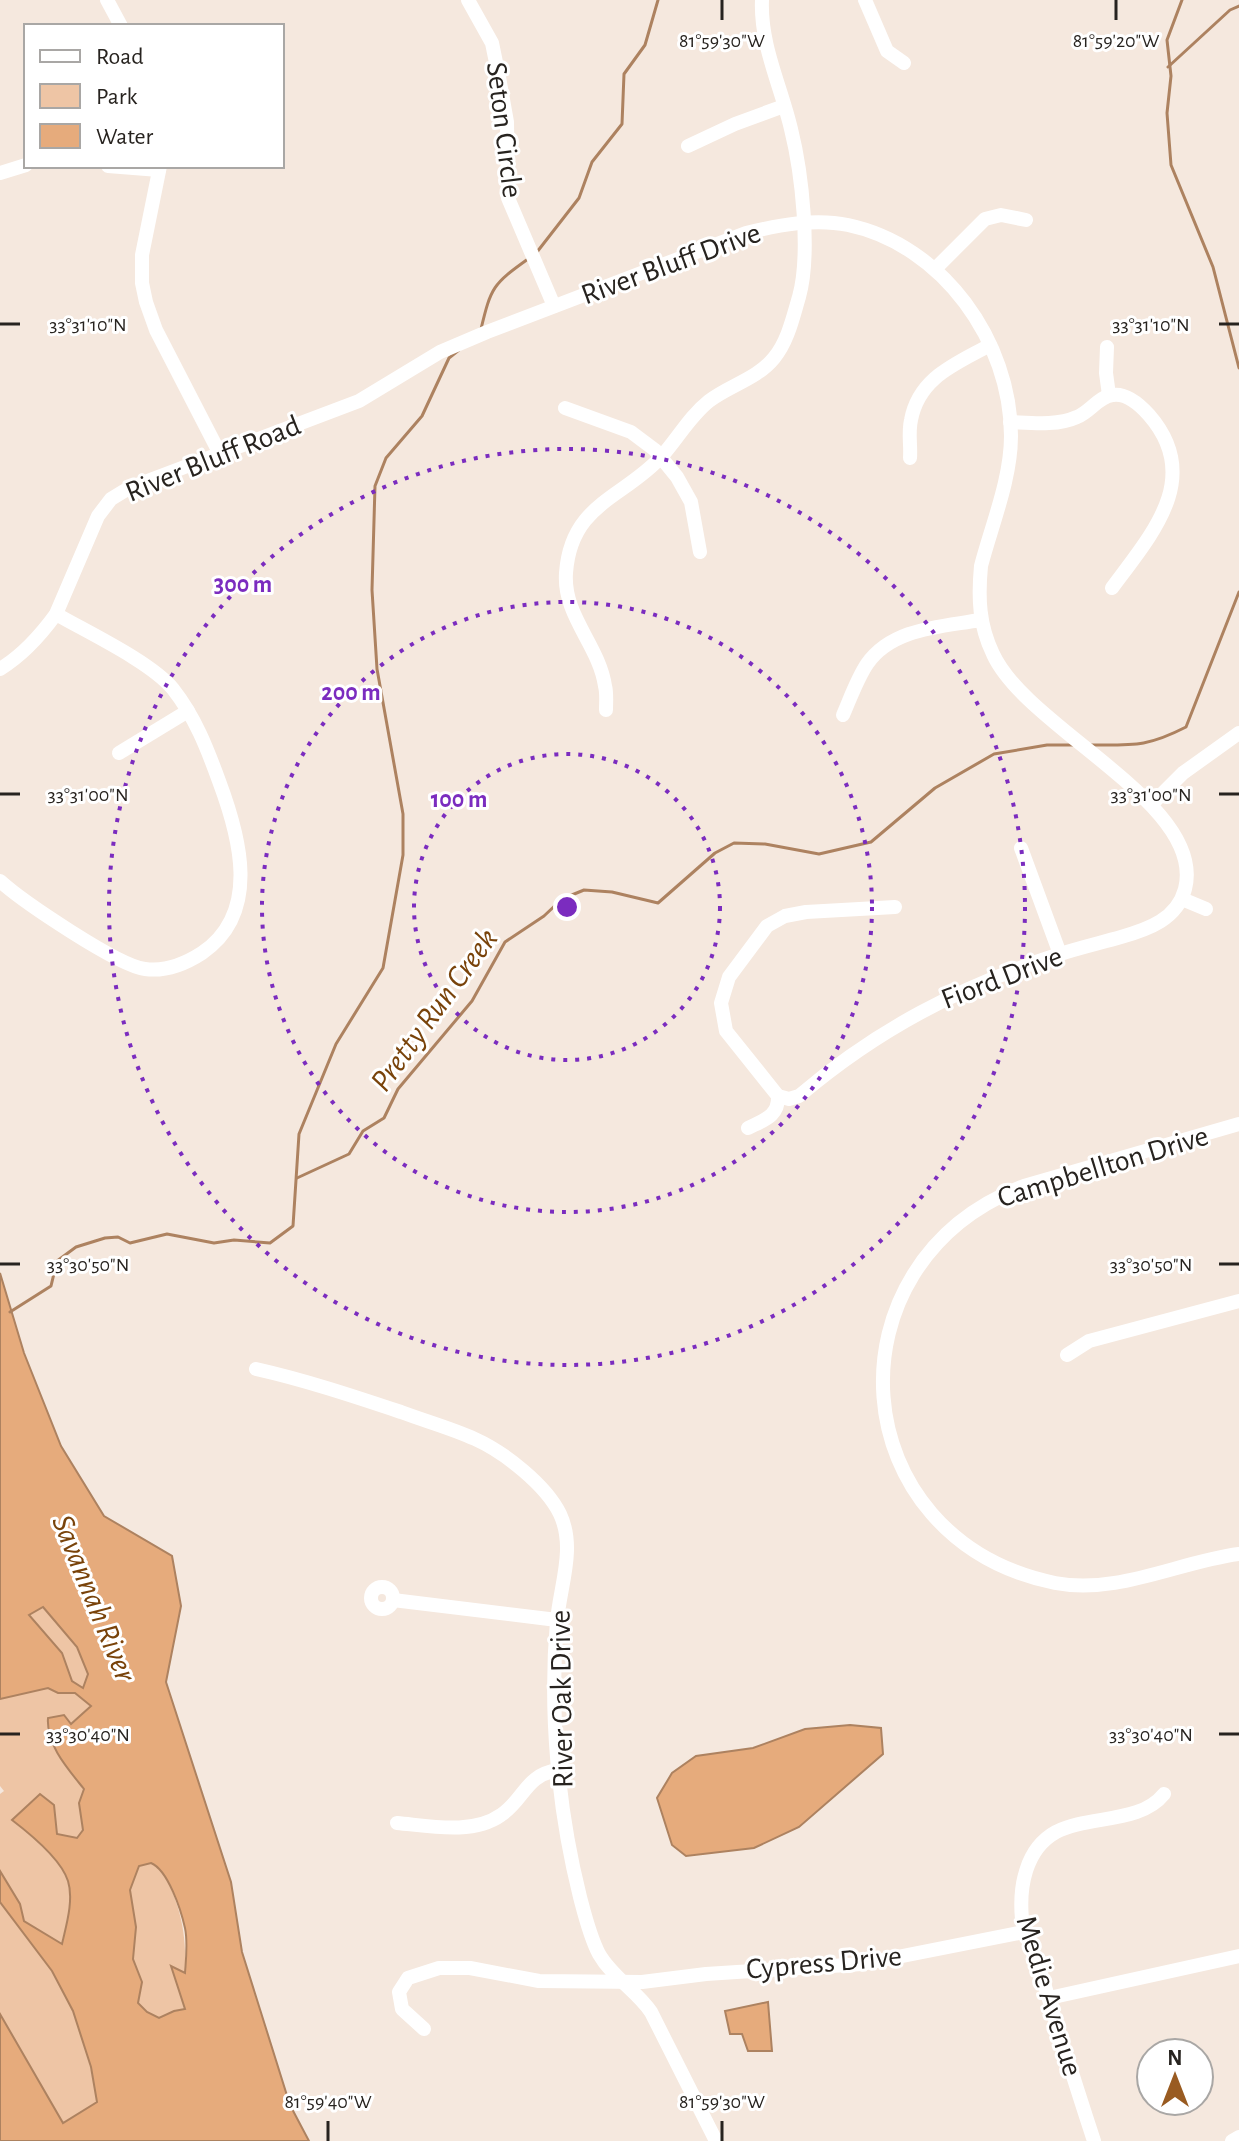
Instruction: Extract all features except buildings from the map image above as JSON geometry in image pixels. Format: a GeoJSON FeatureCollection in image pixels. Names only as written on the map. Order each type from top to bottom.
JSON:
{"type":"FeatureCollection","features":[{"type":"Feature","properties":{"kind":"street"},"geometry":{"type":"LineString","coordinates":[[107,0],[120,24]]}},
{"type":"Feature","properties":{"kind":"street","name":"Seton Circle"},"geometry":{"type":"LineString","coordinates":[[468,0],[492,43],[499,77],[507,122],[508,198],[554,306]]}},
{"type":"Feature","properties":{"kind":"street"},"geometry":{"type":"LineString","coordinates":[[606,710],[601,672],[568,598],[567,564],[579,531],[593,509],[660,458],[699,410],[719,394],[758,373],[780,351],[803,280],[806,248],[796,158],[765,37],[762,0]]}},
{"type":"Feature","properties":{"kind":"street"},"geometry":{"type":"LineString","coordinates":[[865,0],[887,51],[904,63]]}},
{"type":"Feature","properties":{"kind":"street"},"geometry":{"type":"LineString","coordinates":[[688,146],[784,106]]}},
{"type":"Feature","properties":{"kind":"street"},"geometry":{"type":"LineString","coordinates":[[0,173],[24,166]]}},
{"type":"Feature","properties":{"kind":"street"},"geometry":{"type":"LineString","coordinates":[[160,168],[142,255],[142,283],[156,330],[220,454]]}},
{"type":"Feature","properties":{"kind":"street"},"geometry":{"type":"LineString","coordinates":[[935,269],[985,219],[1001,215],[1026,220]]}},
{"type":"Feature","properties":{"kind":"street","name":"River Bluff Drive"},"geometry":{"type":"LineString","coordinates":[[388,385],[440,352],[746,233],[785,224],[833,222],[861,228],[907,249],[935,269],[967,305],[990,345],[1006,388],[1010,422],[1007,472],[981,566],[980,620],[993,654],[1015,688],[1152,804]]}},
{"type":"Feature","properties":{"kind":"street"},"geometry":{"type":"LineString","coordinates":[[910,458],[911,420],[924,388],[947,368],[990,345]]}},
{"type":"Feature","properties":{"kind":"street"},"geometry":{"type":"LineString","coordinates":[[1107,347],[1109,395]]}},
{"type":"Feature","properties":{"kind":"street","name":"River Bluff Road"},"geometry":{"type":"LineString","coordinates":[[0,669],[30,646],[56,614],[93,525],[111,499],[129,488],[336,411],[388,385]]}},
{"type":"Feature","properties":{"kind":"street"},"geometry":{"type":"LineString","coordinates":[[1010,422],[1069,420],[1109,395],[1129,398],[1150,417],[1169,448],[1173,470],[1170,497],[1157,525],[1112,588]]}},
{"type":"Feature","properties":{"kind":"street"},"geometry":{"type":"LineString","coordinates":[[565,408],[631,432],[648,443],[677,477],[691,502],[700,552]]}},
{"type":"Feature","properties":{"kind":"street"},"geometry":{"type":"LineString","coordinates":[[0,881],[31,906],[136,968],[157,970],[178,966],[215,944],[229,927],[238,906],[241,880],[233,818],[197,724],[173,689],[154,672],[56,614]]}},
{"type":"Feature","properties":{"kind":"street"},"geometry":{"type":"LineString","coordinates":[[843,715],[865,667],[889,643],[909,634],[980,620]]}},
{"type":"Feature","properties":{"kind":"street"},"geometry":{"type":"LineString","coordinates":[[119,753],[188,711]]}},
{"type":"Feature","properties":{"kind":"street"},"geometry":{"type":"LineString","coordinates":[[1206,909],[1182,899],[1187,873],[1181,846],[1169,824],[1152,804],[1183,773],[1239,733]]}},
{"type":"Feature","properties":{"kind":"street"},"geometry":{"type":"LineString","coordinates":[[1021,848],[1060,954]]}},
{"type":"Feature","properties":{"kind":"street","name":"Fiord Drive"},"geometry":{"type":"LineString","coordinates":[[778,1096],[789,1099],[799,1096],[858,1049],[916,1013],[991,978],[1060,954],[1142,931],[1165,919],[1182,899]]}},
{"type":"Feature","properties":{"kind":"street"},"geometry":{"type":"LineString","coordinates":[[748,1128],[771,1116],[777,1107],[778,1096],[726,1031],[721,1003],[729,977],[767,926],[785,916],[895,907]]}},
{"type":"Feature","properties":{"kind":"street","name":"Campbellton Drive"},"geometry":{"type":"LineString","coordinates":[[1239,1124],[1024,1186],[965,1216],[939,1241],[905,1288],[885,1339],[883,1375],[892,1441],[912,1487],[945,1529],[990,1559],[1055,1583],[1088,1585],[1120,1582],[1239,1554]]}},
{"type":"Feature","properties":{"kind":"street"},"geometry":{"type":"LineString","coordinates":[[1067,1355],[1089,1341],[1239,1301]]}},
{"type":"Feature","properties":{"kind":"street","name":"River Oak Drive"},"geometry":{"type":"LineString","coordinates":[[256,1369],[342,1392],[474,1439],[520,1469],[549,1497],[563,1522],[567,1542],[557,1620],[558,1770],[572,1862],[583,1909],[599,1955],[651,2012],[716,2141]]}},
{"type":"Feature","properties":{"kind":"street"},"geometry":{"type":"LineString","coordinates":[[393,1600],[557,1620]]}},
{"type":"Feature","properties":{"kind":"street"},"geometry":{"type":"LineString","coordinates":[[397,1823],[464,1827],[483,1824],[508,1810],[535,1778],[558,1770]]}},
{"type":"Feature","properties":{"kind":"street","name":"Medie Avenue"},"geometry":{"type":"LineString","coordinates":[[1094,2141],[1049,1998],[1024,1932],[1024,1875],[1034,1855],[1049,1837],[1082,1823],[1148,1808],[1164,1794]]}},
{"type":"Feature","properties":{"kind":"street","name":"Cypress Drive"},"geometry":{"type":"LineString","coordinates":[[424,2029],[402,2009],[399,1992],[408,1978],[430,1970],[470,1968],[539,1981],[622,1982],[862,1964],[1024,1932]]}},
{"type":"Feature","properties":{"kind":"street"},"geometry":{"type":"LineString","coordinates":[[1049,1998],[1239,1956]]}},
{"type":"Feature","properties":{"kind":"street"},"geometry":{"type":"LineString","coordinates":[[1232,2141],[1239,2137]]}},
{"type":"Feature","properties":{"kind":"green space"},"geometry":{"type":"Polygon","coordinates":[[[43,1606],[77,1647],[89,1674],[83,1688],[72,1681],[62,1653],[28,1615],[43,1606]]]}},
{"type":"Feature","properties":{"kind":"green space"},"geometry":{"type":"Polygon","coordinates":[[[48,1688],[58,1693],[75,1693],[92,1706],[71,1725],[47,1728],[53,1745],[85,1789],[79,1803],[84,1829],[78,1838],[57,1834],[54,1805],[35,1800],[12,1820],[36,1839],[65,1873],[70,1888],[70,1905],[61,1945],[24,1921],[20,1904],[0,1871],[0,1794],[4,1791],[0,1786],[0,1699],[48,1688]]]}},
{"type":"Feature","properties":{"kind":"green space"},"geometry":{"type":"Polygon","coordinates":[[[151,1863],[161,1867],[173,1893],[185,1945],[185,1974],[172,1966],[185,2009],[159,2018],[138,2003],[142,1982],[133,1959],[136,1927],[130,1890],[139,1866],[151,1863]]]}},
{"type":"Feature","properties":{"kind":"green space"},"geometry":{"type":"Polygon","coordinates":[[[0,1902],[53,1972],[76,2019],[91,2068],[97,2102],[63,2124],[0,2014],[0,1902]]]}},
{"type":"Feature","properties":{"kind":"water","name":"Savannah River"},"geometry":{"type":"Polygon","coordinates":[[[0,1273],[24,1353],[61,1446],[104,1516],[172,1556],[181,1606],[166,1682],[231,1882],[242,1952],[290,2105],[309,2141],[0,2141],[0,2014],[63,2123],[97,2102],[91,2067],[73,2011],[52,1971],[0,1902],[0,1871],[20,1904],[24,1921],[62,1944],[70,1905],[68,1881],[52,1855],[12,1820],[40,1794],[54,1805],[57,1834],[77,1838],[83,1830],[79,1803],[84,1789],[54,1747],[48,1718],[64,1715],[71,1724],[91,1706],[75,1693],[58,1693],[48,1688],[0,1699],[0,1273]],[[43,1607],[29,1615],[62,1653],[72,1681],[83,1688],[88,1674],[77,1647],[43,1607]],[[151,1863],[139,1866],[130,1890],[136,1927],[133,1959],[142,1982],[138,2003],[159,2018],[185,2009],[171,1966],[185,1973],[186,1939],[173,1891],[163,1874],[151,1863]]]}},
{"type":"Feature","properties":{"kind":"water"},"geometry":{"type":"Polygon","coordinates":[[[850,1725],[881,1728],[883,1754],[799,1827],[754,1848],[686,1856],[672,1845],[657,1798],[672,1773],[696,1756],[753,1748],[805,1729],[850,1725]]]}},
{"type":"Feature","properties":{"kind":"water"},"geometry":{"type":"Polygon","coordinates":[[[768,2002],[772,2051],[748,2051],[742,2034],[730,2034],[725,2011],[768,2002]]]}},
{"type":"Feature","properties":{"kind":"waterway"},"geometry":{"type":"LineString","coordinates":[[537,252],[579,198],[592,162],[622,124],[624,74],[645,45],[658,0]]}},
{"type":"Feature","properties":{"kind":"waterway"},"geometry":{"type":"LineString","coordinates":[[1182,0],[1167,40],[1171,76],[1167,113],[1171,165],[1213,267],[1239,368]]}},
{"type":"Feature","properties":{"kind":"waterway"},"geometry":{"type":"LineString","coordinates":[[1168,67],[1230,10],[1239,6]]}},
{"type":"Feature","properties":{"kind":"waterway"},"geometry":{"type":"LineString","coordinates":[[481,329],[495,288],[528,259]]}},
{"type":"Feature","properties":{"kind":"waterway"},"geometry":{"type":"LineString","coordinates":[[10,1312],[51,1286],[57,1261],[76,1247],[105,1238],[118,1237],[130,1243],[167,1234],[214,1243],[234,1240],[270,1243],[293,1226],[299,1134],[336,1044],[383,968],[403,855],[403,814],[377,669],[372,590],[375,486],[386,458],[422,416],[449,358],[459,350]]}},
{"type":"Feature","properties":{"kind":"waterway","name":"Pretty Run Creek"},"geometry":{"type":"LineString","coordinates":[[1091,745],[1140,744],[1186,727],[1239,592]]}},
{"type":"Feature","properties":{"kind":"waterway","name":"Pretty Run Creek"},"geometry":{"type":"LineString","coordinates":[[297,1178],[349,1154],[363,1131],[384,1118],[398,1089],[472,1001],[505,942],[544,916],[562,899],[584,890],[612,892],[658,903],[715,853],[734,843],[765,844],[819,854],[871,842],[935,788],[994,754],[1047,745],[1075,745]]}}]}
